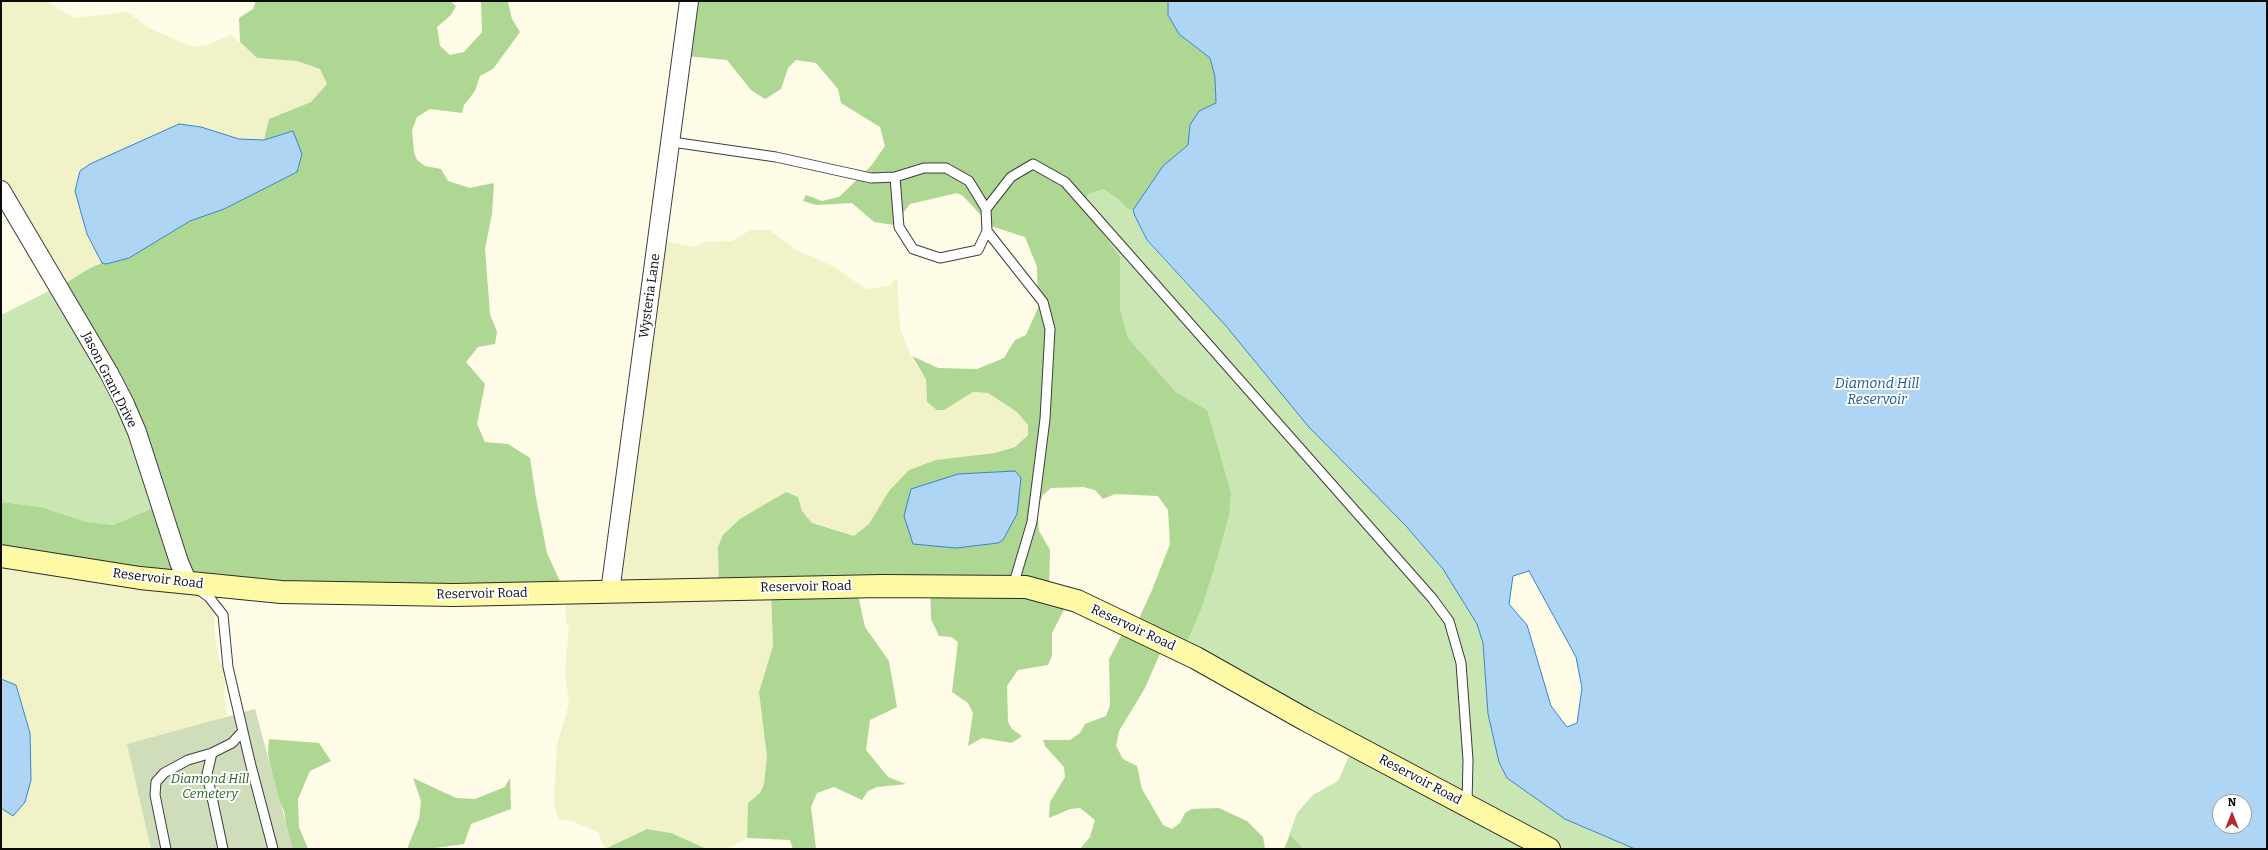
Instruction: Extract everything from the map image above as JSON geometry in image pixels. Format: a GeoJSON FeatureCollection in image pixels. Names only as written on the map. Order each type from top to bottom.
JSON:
{"type":"FeatureCollection","features":[{"type":"Feature","properties":{"kind":"street","name":"Wysteria Lane"},"geometry":{"type":"LineString","coordinates":[[610,592],[672,142],[689,1]]}},
{"type":"Feature","properties":{"kind":"street","name":"Jason Grant Drive"},"geometry":{"type":"LineString","coordinates":[[1,190],[109,372],[125,404],[137,432],[179,562],[188,583]]}},
{"type":"Feature","properties":{"kind":"street","name":"Reservoir Road"},"geometry":{"type":"LineString","coordinates":[[1,556],[140,578],[281,592],[454,595],[881,586],[1026,587],[1078,602],[1196,658],[1306,720],[1549,849]]}},
{"type":"Feature","properties":{"kind":"lane"},"geometry":{"type":"LineString","coordinates":[[672,142],[776,157],[871,178],[895,177],[924,168],[946,168],[969,181],[986,209],[987,231],[978,250],[940,258],[913,249],[899,227],[895,177]]}},
{"type":"Feature","properties":{"kind":"lane"},"geometry":{"type":"LineString","coordinates":[[986,209],[1010,177],[1034,164],[1065,182],[1432,598],[1449,621],[1462,663],[1468,760],[1467,805]]}},
{"type":"Feature","properties":{"kind":"lane"},"geometry":{"type":"LineString","coordinates":[[987,231],[1043,302],[1050,329],[1045,419],[1032,522],[1013,586]]}},
{"type":"Feature","properties":{"kind":"lane"},"geometry":{"type":"LineString","coordinates":[[188,583],[209,596],[223,615],[228,666],[273,849]]}},
{"type":"Feature","properties":{"kind":"lane"},"geometry":{"type":"LineString","coordinates":[[166,849],[155,795],[156,782],[164,773],[188,760],[212,753],[232,743],[243,731]]}},
{"type":"Feature","properties":{"kind":"lane"},"geometry":{"type":"LineString","coordinates":[[212,753],[206,774],[223,849]]}},
{"type":"Feature","properties":{"kind":"green space"},"geometry":{"type":"Polygon","coordinates":[[[1,1],[57,1],[48,2],[74,18],[128,12],[147,27],[193,47],[205,46],[231,35],[257,58],[297,61],[320,69],[328,84],[311,102],[269,119],[264,140],[239,139],[201,127],[87,234],[102,263],[90,268],[55,290],[1,197],[1,1]]]}},
{"type":"Feature","properties":{"kind":"green space"},"geometry":{"type":"Polygon","coordinates":[[[256,1],[450,1],[456,6],[451,15],[437,27],[440,46],[450,55],[464,52],[482,32],[481,1],[508,2],[512,19],[520,32],[493,69],[480,76],[475,91],[464,105],[462,113],[430,109],[417,117],[412,130],[414,153],[417,160],[425,166],[441,169],[448,181],[470,188],[494,183],[492,214],[485,249],[490,314],[497,332],[495,344],[478,347],[466,362],[485,384],[477,424],[485,442],[508,444],[530,458],[547,553],[565,592],[381,592],[1,558],[1,502],[41,507],[87,522],[113,525],[153,508],[124,404],[55,290],[90,268],[102,263],[106,264],[129,258],[190,221],[224,209],[297,172],[293,131],[264,140],[269,119],[311,102],[327,84],[320,69],[297,61],[257,58],[240,42],[239,18],[253,9],[256,1]]]}},
{"type":"Feature","properties":{"kind":"green space"},"geometry":{"type":"Polygon","coordinates":[[[692,1],[1168,1],[1168,15],[1179,34],[1210,58],[1215,77],[1216,103],[1199,112],[1190,125],[1188,145],[1163,166],[1133,210],[1128,209],[1118,199],[1103,189],[1088,194],[1085,208],[1120,257],[1120,309],[1128,338],[1176,392],[1207,410],[1231,493],[1229,516],[1218,556],[1201,609],[1185,646],[1165,642],[1145,688],[1119,731],[1116,746],[1123,759],[1137,766],[1142,789],[1163,825],[1172,829],[1180,823],[1185,813],[1192,809],[1219,808],[1247,821],[1263,837],[1265,849],[1080,849],[1090,837],[1095,820],[1080,808],[1070,809],[1049,818],[1050,802],[1065,777],[1064,767],[1045,746],[1043,740],[1070,740],[1080,733],[1085,724],[1106,716],[1110,705],[1109,659],[1127,625],[1137,623],[1170,544],[1168,510],[1158,496],[1115,494],[1103,499],[1095,490],[1083,487],[1051,488],[1043,495],[1037,508],[1039,531],[1050,550],[1049,589],[1069,600],[1052,633],[1052,656],[1048,665],[1018,670],[1007,686],[1008,722],[1012,729],[1022,736],[1012,743],[982,738],[968,746],[973,713],[968,703],[952,692],[958,642],[951,637],[939,636],[931,619],[930,585],[856,586],[865,627],[889,661],[897,707],[870,720],[866,750],[888,777],[906,784],[877,787],[868,791],[862,800],[834,787],[817,793],[811,807],[816,849],[793,849],[790,840],[747,838],[748,803],[760,793],[764,784],[767,757],[759,692],[773,646],[771,590],[719,587],[718,547],[723,535],[740,519],[786,492],[798,497],[802,511],[812,523],[854,536],[869,524],[889,491],[909,470],[936,460],[995,453],[1015,447],[1028,435],[1028,425],[1017,412],[988,393],[973,392],[944,410],[937,410],[927,402],[926,379],[912,356],[938,368],[977,369],[1004,358],[1015,340],[1026,335],[1038,308],[1037,267],[1025,237],[991,226],[963,196],[957,193],[910,204],[894,225],[874,222],[852,203],[816,205],[803,201],[806,195],[822,201],[839,197],[871,166],[885,146],[880,127],[841,103],[838,89],[816,63],[796,60],[788,68],[781,89],[765,99],[751,90],[727,60],[686,56],[692,1]]]}},
{"type":"Feature","properties":{"kind":"green space"},"geometry":{"type":"Polygon","coordinates":[[[1103,189],[1118,199],[1128,209],[1133,210],[1147,241],[1226,326],[1308,426],[1406,526],[1443,569],[1477,624],[1483,643],[1488,714],[1507,778],[1565,819],[1635,849],[1304,849],[1290,836],[1287,841],[1297,813],[1313,795],[1338,781],[1354,745],[1185,646],[1218,556],[1229,516],[1207,410],[1176,392],[1128,338],[1120,309],[1120,257],[1085,208],[1088,194],[1103,189]]]}},
{"type":"Feature","properties":{"kind":"green space"},"geometry":{"type":"Polygon","coordinates":[[[750,230],[769,230],[798,251],[833,266],[866,289],[890,286],[894,279],[897,280],[900,329],[912,359],[926,379],[927,402],[944,410],[973,392],[988,393],[1017,412],[1028,425],[1028,435],[1015,447],[995,453],[936,460],[889,491],[869,524],[854,536],[812,523],[802,511],[798,497],[771,590],[773,646],[759,692],[767,757],[764,784],[760,793],[748,803],[747,838],[726,849],[707,849],[671,833],[647,829],[605,849],[598,832],[572,821],[558,819],[554,801],[557,745],[569,704],[565,673],[569,627],[566,623],[565,592],[604,590],[658,240],[695,247],[704,242],[732,241],[750,230]]]}},
{"type":"Feature","properties":{"kind":"green space"},"geometry":{"type":"Polygon","coordinates":[[[51,290],[107,371],[153,508],[113,525],[87,522],[41,507],[1,502],[1,315],[51,290]]]}},
{"type":"Feature","properties":{"kind":"green space"},"geometry":{"type":"Polygon","coordinates":[[[1,558],[218,589],[214,628],[218,657],[226,673],[224,698],[227,715],[222,718],[221,721],[219,719],[214,730],[169,849],[1,849],[1,808],[13,816],[30,733],[17,686],[1,679],[1,558]]]}},
{"type":"Feature","properties":{"kind":"green space","name":"Diamond Hill Cemetery"},"geometry":{"type":"Polygon","coordinates":[[[255,709],[293,849],[151,849],[127,744],[255,709]]]}},
{"type":"Feature","properties":{"kind":"green space"},"geometry":{"type":"Polygon","coordinates":[[[269,739],[319,743],[331,761],[310,771],[298,799],[299,827],[308,849],[290,849],[284,811],[275,791],[268,753],[269,739]]]}},
{"type":"Feature","properties":{"kind":"green space"},"geometry":{"type":"Polygon","coordinates":[[[413,778],[456,798],[475,799],[505,787],[510,778],[511,809],[471,824],[464,844],[428,849],[407,849],[419,819],[421,801],[413,778]]]}},
{"type":"Feature","properties":{"kind":"green space"},"geometry":{"type":"Polygon","coordinates":[[[647,829],[671,833],[707,849],[605,849],[647,829]]]}},
{"type":"Feature","properties":{"kind":"green space"},"geometry":{"type":"Polygon","coordinates":[[[1290,835],[1304,849],[1284,849],[1290,835]]]}},
{"type":"Feature","properties":{"kind":"water","name":"Diamond Hill Reservoir"},"geometry":{"type":"Polygon","coordinates":[[[1168,1],[2267,1],[2267,849],[1635,849],[1565,819],[1507,778],[1499,762],[1488,714],[1483,643],[1477,624],[1443,569],[1406,526],[1308,426],[1226,326],[1147,240],[1135,216],[1133,210],[1163,166],[1188,145],[1190,125],[1199,111],[1216,103],[1215,77],[1210,58],[1179,34],[1168,15],[1168,1]],[[1529,571],[1513,576],[1509,604],[1527,625],[1551,706],[1567,727],[1577,723],[1582,688],[1576,657],[1529,571]]]}},
{"type":"Feature","properties":{"kind":"water"},"geometry":{"type":"Polygon","coordinates":[[[179,124],[201,127],[239,139],[264,140],[293,131],[302,154],[297,172],[224,209],[190,221],[129,258],[106,264],[102,263],[87,234],[75,191],[80,171],[90,164],[179,124]]]}},
{"type":"Feature","properties":{"kind":"water"},"geometry":{"type":"Polygon","coordinates":[[[1015,471],[1021,478],[1017,514],[1003,540],[998,543],[956,548],[913,544],[904,516],[911,489],[958,474],[1015,471]]]}},
{"type":"Feature","properties":{"kind":"water"},"geometry":{"type":"Polygon","coordinates":[[[1,679],[16,685],[30,733],[31,780],[25,802],[13,816],[1,808],[1,679]]]}}]}
